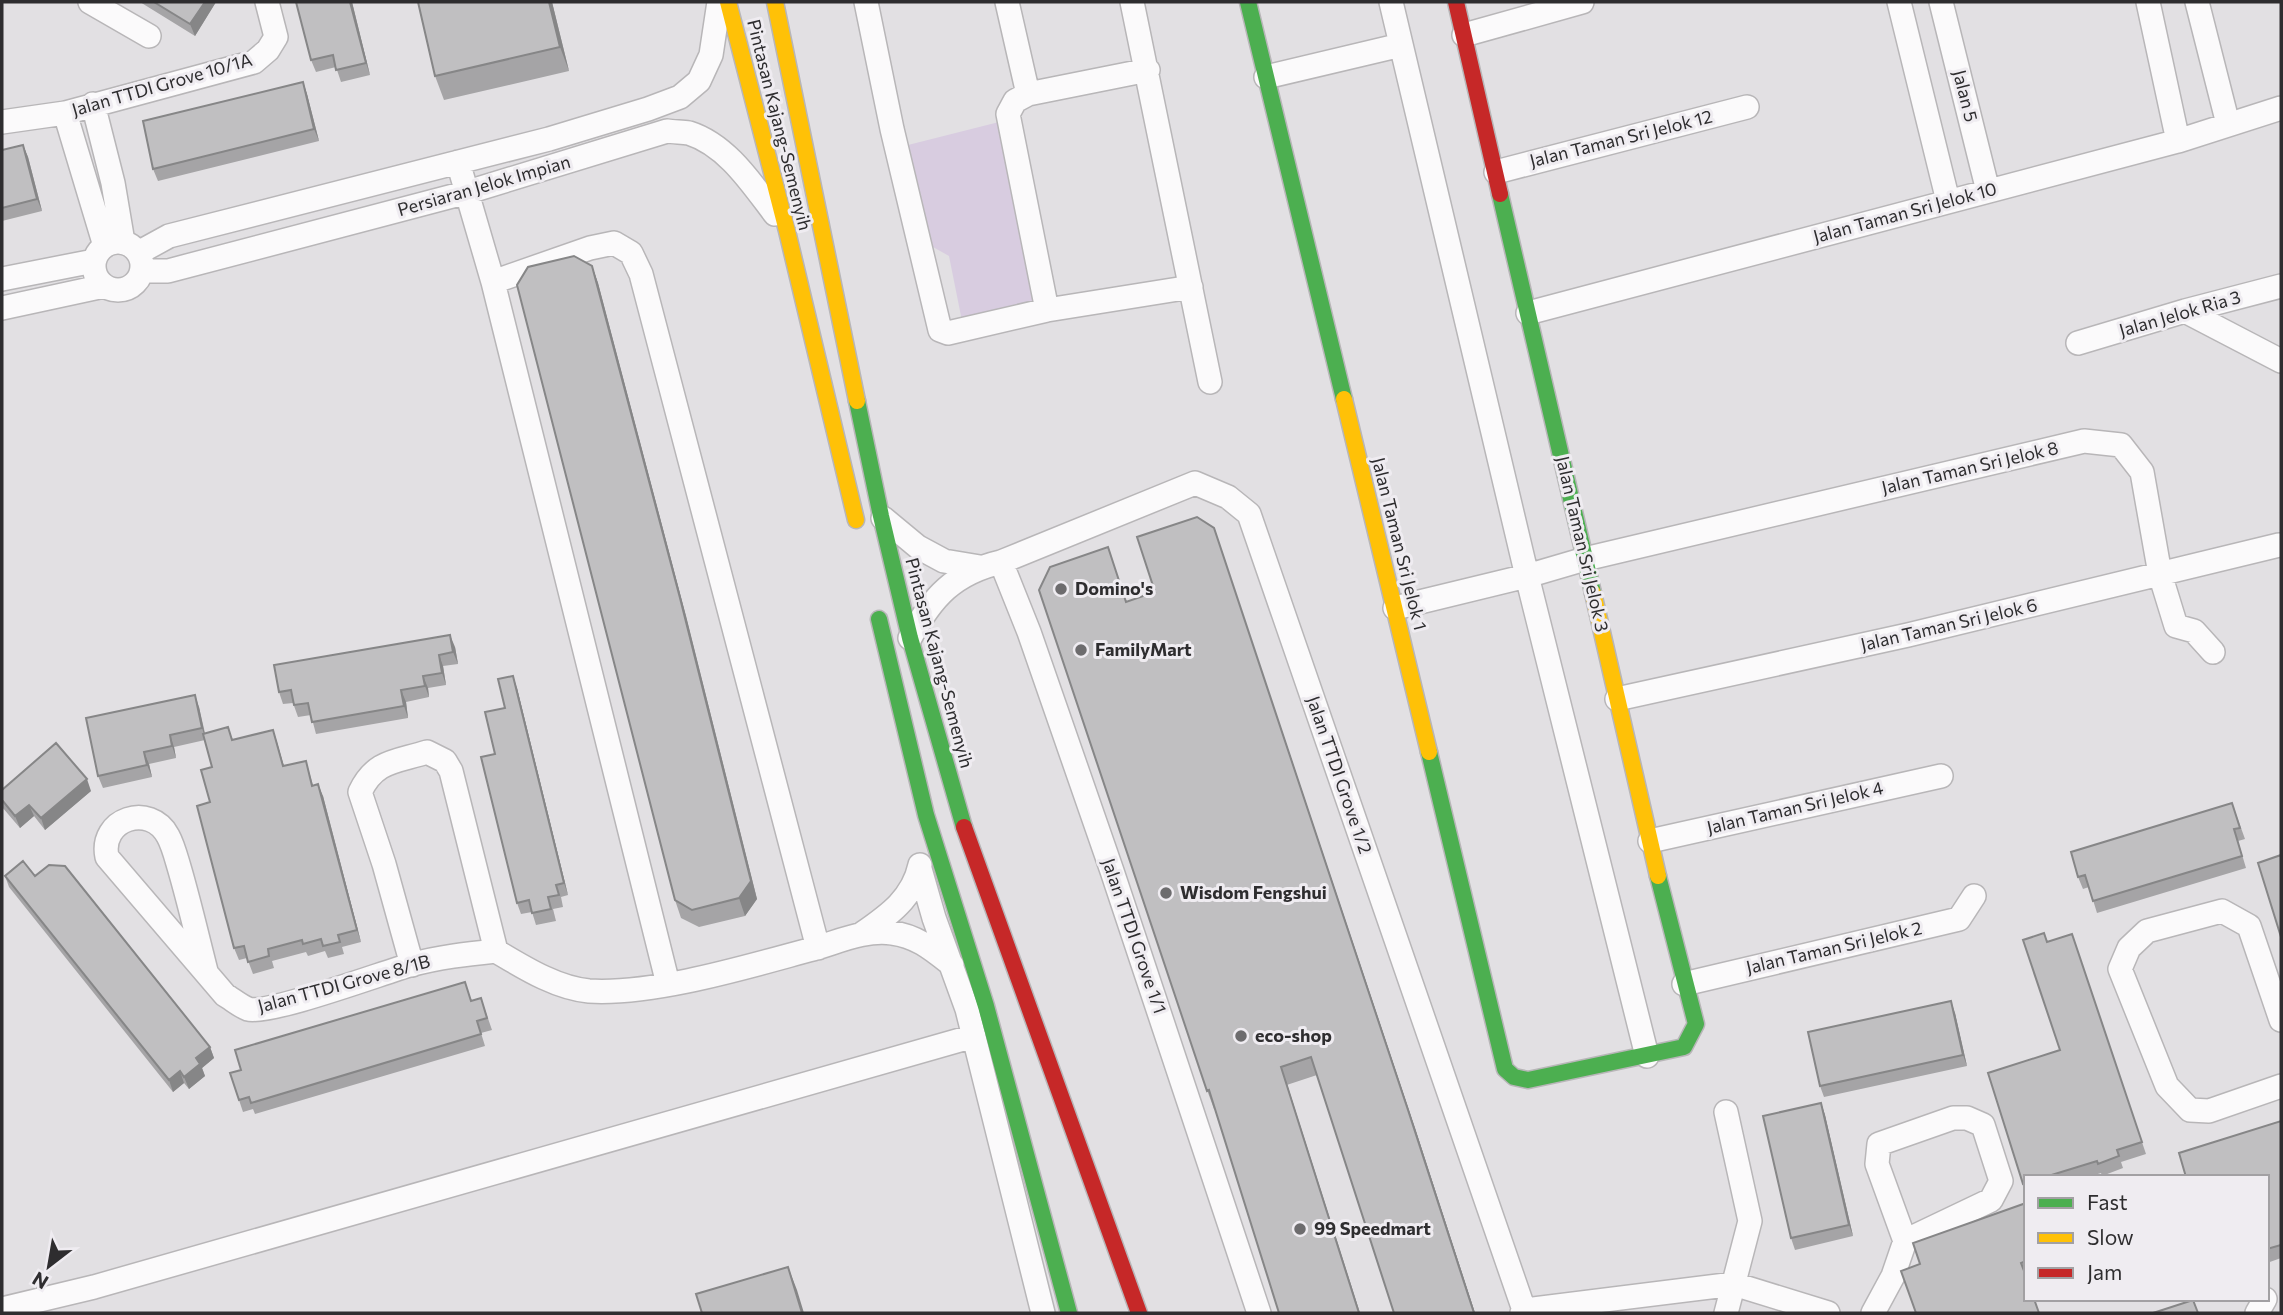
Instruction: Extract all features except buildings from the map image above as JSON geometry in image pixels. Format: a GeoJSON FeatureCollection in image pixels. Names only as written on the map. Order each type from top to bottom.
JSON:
{"type":"FeatureCollection","features":[{"type":"Feature","properties":{"kind":"main road","name":"Pintasan Kajang-Semenyih"},"geometry":{"type":"LineString","coordinates":[[728,2],[787,230],[858,530]]}},
{"type":"Feature","properties":{"kind":"main road","name":"Pintasan Kajang-Semenyih"},"geometry":{"type":"LineString","coordinates":[[775,2],[881,516],[911,638],[959,811],[1139,1313]]}},
{"type":"Feature","properties":{"kind":"main road","name":"Jalan Taman Sri Jelok 1"},"geometry":{"type":"LineString","coordinates":[[1248,2],[1505,1069],[1514,1077],[1528,1080]]}},
{"type":"Feature","properties":{"kind":"main road","name":"Jalan Taman Sri Jelok 3"},"geometry":{"type":"LineString","coordinates":[[1456,2],[1650,841],[1696,1024],[1685,1047],[1528,1080]]}},
{"type":"Feature","properties":{"kind":"main road"},"geometry":{"type":"LineString","coordinates":[[874,598],[926,816],[986,1006],[1069,1313]]}},
{"type":"Feature","properties":{"kind":"street"},"geometry":{"type":"LineString","coordinates":[[90,2],[149,36]]}},
{"type":"Feature","properties":{"kind":"street","name":"Jalan TTDI Grove 10/1A"},"geometry":{"type":"LineString","coordinates":[[2,122],[65,113],[254,62],[268,50],[276,37],[267,2]]}},
{"type":"Feature","properties":{"kind":"street","name":"Persiaran Jelok Impian"},"geometry":{"type":"LineString","coordinates":[[2,279],[120,254],[169,236],[549,139],[680,97],[699,81],[711,55],[719,2]]}},
{"type":"Feature","properties":{"kind":"street"},"geometry":{"type":"LineString","coordinates":[[866,2],[892,128],[940,330],[948,333],[1047,310],[1191,287]]}},
{"type":"Feature","properties":{"kind":"street"},"geometry":{"type":"LineString","coordinates":[[1007,2],[1028,93]]}},
{"type":"Feature","properties":{"kind":"street"},"geometry":{"type":"LineString","coordinates":[[1132,2],[1210,382]]}},
{"type":"Feature","properties":{"kind":"street"},"geometry":{"type":"LineString","coordinates":[[1391,2],[1527,576],[1647,1056]]}},
{"type":"Feature","properties":{"kind":"street"},"geometry":{"type":"LineString","coordinates":[[1464,35],[1582,2]]}},
{"type":"Feature","properties":{"kind":"street"},"geometry":{"type":"LineString","coordinates":[[1899,2],[1948,201]]}},
{"type":"Feature","properties":{"kind":"street","name":"Jalan 5"},"geometry":{"type":"LineString","coordinates":[[1941,2],[1988,191]]}},
{"type":"Feature","properties":{"kind":"street"},"geometry":{"type":"LineString","coordinates":[[2148,2],[2178,141]]}},
{"type":"Feature","properties":{"kind":"street"},"geometry":{"type":"LineString","coordinates":[[2197,2],[2228,124]]}},
{"type":"Feature","properties":{"kind":"street"},"geometry":{"type":"LineString","coordinates":[[1266,77],[1401,45]]}},
{"type":"Feature","properties":{"kind":"street"},"geometry":{"type":"LineString","coordinates":[[1047,310],[1008,114],[1015,101],[1028,93],[1148,70]]}},
{"type":"Feature","properties":{"kind":"street"},"geometry":{"type":"LineString","coordinates":[[93,104],[113,183],[120,254]]}},
{"type":"Feature","properties":{"kind":"street","name":"Jalan Taman Sri Jelok 12"},"geometry":{"type":"LineString","coordinates":[[1496,172],[1747,107]]}},
{"type":"Feature","properties":{"kind":"street","name":"Jalan Taman Sri Jelok 10"},"geometry":{"type":"LineString","coordinates":[[1528,313],[2178,141],[2281,108]]}},
{"type":"Feature","properties":{"kind":"street"},"geometry":{"type":"LineString","coordinates":[[2,308],[104,286],[122,290],[138,280],[120,254],[65,113]]}},
{"type":"Feature","properties":{"kind":"street","name":"Persiaran Jelok Impian"},"geometry":{"type":"LineString","coordinates":[[120,254],[168,271],[468,192],[667,131],[688,133],[727,156],[787,230]]}},
{"type":"Feature","properties":{"kind":"street"},"geometry":{"type":"LineString","coordinates":[[458,162],[493,282],[668,984]]}},
{"type":"Feature","properties":{"kind":"street"},"geometry":{"type":"LineString","coordinates":[[493,282],[590,248],[614,243],[631,253],[641,274],[818,948]]}},
{"type":"Feature","properties":{"kind":"street"},"geometry":{"type":"LineString","coordinates":[[104,286],[94,270],[120,254]]}},
{"type":"Feature","properties":{"kind":"street","name":"Jalan Jelok Ria 3"},"geometry":{"type":"LineString","coordinates":[[2078,343],[2281,286]]}},
{"type":"Feature","properties":{"kind":"street"},"geometry":{"type":"LineString","coordinates":[[2185,311],[2281,360]]}},
{"type":"Feature","properties":{"kind":"street","name":"Jalan Taman Sri Jelok 8"},"geometry":{"type":"LineString","coordinates":[[1395,608],[1585,559],[2084,441],[2121,445],[2142,472],[2160,575],[2176,626],[2194,631],[2213,652]]}},
{"type":"Feature","properties":{"kind":"street","name":"Jalan TTDI Grove 1/2"},"geometry":{"type":"LineString","coordinates":[[990,564],[1195,483],[1228,497],[1249,514],[1523,1312]]}},
{"type":"Feature","properties":{"kind":"street"},"geometry":{"type":"LineString","coordinates":[[881,516],[918,547],[944,561],[990,564]]}},
{"type":"Feature","properties":{"kind":"street","name":"Jalan Taman Sri Jelok 6"},"geometry":{"type":"LineString","coordinates":[[1618,699],[1899,637],[2279,545]]}},
{"type":"Feature","properties":{"kind":"street"},"geometry":{"type":"LineString","coordinates":[[911,638],[925,610],[945,588],[990,564]]}},
{"type":"Feature","properties":{"kind":"street","name":"Jalan TTDI Grove 1/1"},"geometry":{"type":"LineString","coordinates":[[990,564],[1029,632],[1112,871],[1259,1313]]}},
{"type":"Feature","properties":{"kind":"street"},"geometry":{"type":"LineString","coordinates":[[412,965],[384,864],[360,792],[367,777],[377,767],[427,752],[445,761],[451,771],[496,951],[526,969],[571,988],[607,991],[668,984],[818,948],[860,935],[890,932],[912,937],[952,965]]}},
{"type":"Feature","properties":{"kind":"street","name":"Jalan Taman Sri Jelok 4"},"geometry":{"type":"LineString","coordinates":[[1650,841],[1941,776]]}},
{"type":"Feature","properties":{"kind":"street"},"geometry":{"type":"LineString","coordinates":[[860,935],[894,911],[910,891],[920,869],[926,816]]}},
{"type":"Feature","properties":{"kind":"street","name":"Jalan TTDI Grove 8/1B"},"geometry":{"type":"LineString","coordinates":[[206,971],[170,838],[163,828],[144,817],[132,817],[118,824],[109,833],[107,857],[225,995],[249,1009],[272,1007],[454,955],[496,951]]}},
{"type":"Feature","properties":{"kind":"street"},"geometry":{"type":"LineString","coordinates":[[920,869],[974,1037],[1044,1313]]}},
{"type":"Feature","properties":{"kind":"street","name":"Jalan Taman Sri Jelok 2"},"geometry":{"type":"LineString","coordinates":[[1684,984],[1959,919],[1974,896]]}},
{"type":"Feature","properties":{"kind":"street"},"geometry":{"type":"LineString","coordinates":[[2281,1020],[2249,926],[2222,911],[2147,931],[2129,948],[2120,969],[2167,1086],[2190,1110],[2209,1111],[2281,1086]]}},
{"type":"Feature","properties":{"kind":"street"},"geometry":{"type":"LineString","coordinates":[[2,1309],[94,1287],[974,1037]]}},
{"type":"Feature","properties":{"kind":"street"},"geometry":{"type":"LineString","coordinates":[[1726,1112],[1750,1221],[1726,1313]]}},
{"type":"Feature","properties":{"kind":"street"},"geometry":{"type":"LineString","coordinates":[[1873,1313],[1893,1276],[1905,1241],[1877,1164],[1879,1144],[1953,1118],[1967,1118],[1983,1125],[2001,1181],[1991,1200],[1905,1241]]}},
{"type":"Feature","properties":{"kind":"street"},"geometry":{"type":"LineString","coordinates":[[1523,1312],[1734,1284],[1828,1313]]}},
{"type":"Feature","properties":{"kind":"shaded area"},"geometry":{"type":"Polygon","coordinates":[[[999,122],[1041,305],[963,326],[949,256],[933,247],[908,145],[999,122]]]}},
{"type":"Feature","properties":{"kind":"traffic: fast"},"geometry":{"type":"LineString","coordinates":[[1248,2],[1344,399]]}},
{"type":"Feature","properties":{"kind":"traffic: fast"},"geometry":{"type":"LineString","coordinates":[[1500,194],[1593,593]]}},
{"type":"Feature","properties":{"kind":"traffic: fast"},"geometry":{"type":"LineString","coordinates":[[857,401],[910,638],[964,827]]}},
{"type":"Feature","properties":{"kind":"traffic: fast"},"geometry":{"type":"LineString","coordinates":[[879,619],[926,815],[986,1006],[1069,1313]]}},
{"type":"Feature","properties":{"kind":"traffic: fast"},"geometry":{"type":"LineString","coordinates":[[1429,752],[1505,1069],[1514,1077],[1528,1080],[1684,1047],[1696,1024],[1658,876]]}},
{"type":"Feature","properties":{"kind":"traffic: slow"},"geometry":{"type":"LineString","coordinates":[[728,2],[787,231],[856,520]]}},
{"type":"Feature","properties":{"kind":"traffic: slow"},"geometry":{"type":"LineString","coordinates":[[775,2],[857,401]]}},
{"type":"Feature","properties":{"kind":"traffic: slow"},"geometry":{"type":"LineString","coordinates":[[1344,399],[1429,752]]}},
{"type":"Feature","properties":{"kind":"traffic: slow"},"geometry":{"type":"LineString","coordinates":[[1593,593],[1658,876]]}},
{"type":"Feature","properties":{"kind":"traffic: jam"},"geometry":{"type":"LineString","coordinates":[[1456,2],[1500,194]]}},
{"type":"Feature","properties":{"kind":"traffic: jam"},"geometry":{"type":"LineString","coordinates":[[964,827],[1139,1313]]}},
{"type":"Feature","properties":{"kind":"place","name":"Domino's"},"geometry":{"type":"Point","coordinates":[1061,589]}},
{"type":"Feature","properties":{"kind":"place","name":"FamilyMart"},"geometry":{"type":"Point","coordinates":[1081,650]}},
{"type":"Feature","properties":{"kind":"place","name":"Wisdom Fengshui"},"geometry":{"type":"Point","coordinates":[1166,893]}},
{"type":"Feature","properties":{"kind":"place","name":"eco-shop"},"geometry":{"type":"Point","coordinates":[1241,1036]}},
{"type":"Feature","properties":{"kind":"place","name":"99 Speedmart"},"geometry":{"type":"Point","coordinates":[1300,1229]}}]}
